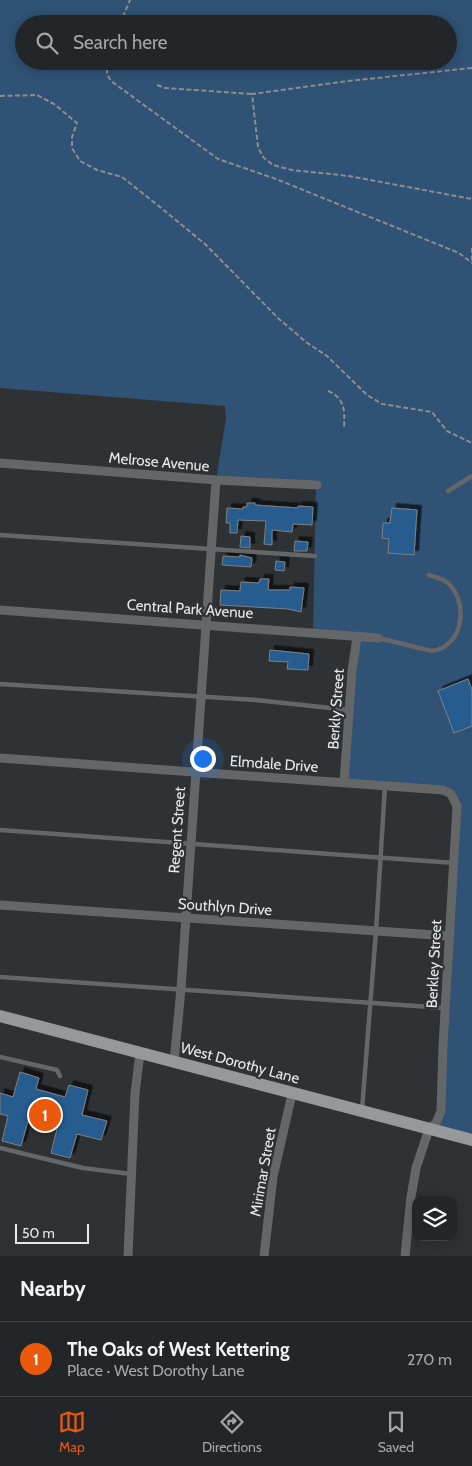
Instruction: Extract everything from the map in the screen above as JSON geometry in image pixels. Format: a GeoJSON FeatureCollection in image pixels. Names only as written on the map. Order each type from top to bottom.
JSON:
{"type":"FeatureCollection","features":[{"type":"Feature","properties":{"kind":"main road","name":"West Dorothy Lane"},"geometry":{"type":"LineString","coordinates":[[0,1016],[472,1140]]}},
{"type":"Feature","properties":{"kind":"street","name":"Melrose Avenue"},"geometry":{"type":"LineString","coordinates":[[0,463],[216,480],[316,485]]}},
{"type":"Feature","properties":{"kind":"street","name":"Regent Street"},"geometry":{"type":"LineString","coordinates":[[174,1062],[181,989],[204,624],[216,480]]}},
{"type":"Feature","properties":{"kind":"street","name":"Central Park Avenue"},"geometry":{"type":"LineString","coordinates":[[0,610],[378,638]]}},
{"type":"Feature","properties":{"kind":"street","name":"Berkly Street"},"geometry":{"type":"LineString","coordinates":[[344,783],[357,637]]}},
{"type":"Feature","properties":{"kind":"street","name":"Elmdale Drive"},"geometry":{"type":"LineString","coordinates":[[0,758],[443,790],[454,798]]}},
{"type":"Feature","properties":{"kind":"street","name":"Berkley Street"},"geometry":{"type":"LineString","coordinates":[[405,1256],[416,1168],[429,1129],[436,1123],[442,1111],[449,936],[455,862],[457,806],[454,798]]}},
{"type":"Feature","properties":{"kind":"street","name":"Southlyn Drive"},"geometry":{"type":"LineString","coordinates":[[0,905],[449,936]]}},
{"type":"Feature","properties":{"kind":"street"},"geometry":{"type":"LineString","coordinates":[[128,1256],[135,1093],[140,1053]]}},
{"type":"Feature","properties":{"kind":"street","name":"Mirimar Street"},"geometry":{"type":"LineString","coordinates":[[264,1256],[273,1178],[292,1094]]}},
{"type":"Feature","properties":{"kind":"lane"},"geometry":{"type":"LineString","coordinates":[[448,491],[472,476]]}},
{"type":"Feature","properties":{"kind":"lane"},"geometry":{"type":"LineString","coordinates":[[0,535],[315,556]]}},
{"type":"Feature","properties":{"kind":"lane"},"geometry":{"type":"LineString","coordinates":[[378,638],[432,651],[441,650],[453,641],[459,625],[458,597],[449,584],[429,575]]}},
{"type":"Feature","properties":{"kind":"lane"},"geometry":{"type":"LineString","coordinates":[[0,684],[256,700],[349,710]]}},
{"type":"Feature","properties":{"kind":"lane"},"geometry":{"type":"LineString","coordinates":[[362,1111],[385,785]]}},
{"type":"Feature","properties":{"kind":"lane"},"geometry":{"type":"LineString","coordinates":[[0,830],[455,862]]}},
{"type":"Feature","properties":{"kind":"lane"},"geometry":{"type":"LineString","coordinates":[[0,977],[446,1008]]}},
{"type":"Feature","properties":{"kind":"lane"},"geometry":{"type":"LineString","coordinates":[[0,1057],[56,1070],[60,1076]]}},
{"type":"Feature","properties":{"kind":"lane"},"geometry":{"type":"LineString","coordinates":[[0,1148],[83,1168],[131,1174]]}},
{"type":"Feature","properties":{"kind":"path"},"geometry":{"type":"LineString","coordinates":[[124,15],[130,0]]}},
{"type":"Feature","properties":{"kind":"path"},"geometry":{"type":"LineString","coordinates":[[457,70],[472,68]]}},
{"type":"Feature","properties":{"kind":"path"},"geometry":{"type":"LineString","coordinates":[[107,70],[107,74],[111,81],[218,159],[276,179],[459,253],[472,263],[472,248]]}},
{"type":"Feature","properties":{"kind":"path"},"geometry":{"type":"LineString","coordinates":[[157,85],[165,88],[252,94],[348,81],[453,70]]}},
{"type":"Feature","properties":{"kind":"path"},"geometry":{"type":"LineString","coordinates":[[252,94],[258,147],[263,157],[273,165],[292,170],[349,176],[472,199]]}},
{"type":"Feature","properties":{"kind":"path"},"geometry":{"type":"LineString","coordinates":[[0,96],[37,95],[68,114],[77,123],[72,137],[72,148],[80,161],[97,170],[122,177],[160,207],[204,244],[279,319],[306,342],[334,361],[367,395],[382,404],[432,412],[447,431],[472,442]]}},
{"type":"Feature","properties":{"kind":"path"},"geometry":{"type":"LineString","coordinates":[[328,391],[336,394],[344,406],[346,412],[344,428]]}},
{"type":"Feature","properties":{"kind":"shaded area"},"geometry":{"type":"Polygon","coordinates":[[[0,0],[472,0],[472,1140],[429,1129],[436,1123],[457,806],[451,794],[344,783],[357,638],[313,632],[316,485],[216,480],[226,418],[225,406],[0,388],[0,0]]]}},
{"type":"Feature","properties":{"kind":"building"},"geometry":{"type":"Polygon","coordinates":[[[247,503],[298,508],[298,506],[313,507],[312,525],[293,524],[292,532],[272,530],[272,545],[264,544],[266,521],[238,520],[237,533],[230,533],[230,523],[226,523],[227,508],[243,509],[243,507],[247,507],[247,503]]]}},
{"type":"Feature","properties":{"kind":"building"},"geometry":{"type":"Polygon","coordinates":[[[392,508],[417,510],[414,555],[388,553],[389,539],[382,538],[383,523],[390,523],[392,508]]]}},
{"type":"Feature","properties":{"kind":"building"},"geometry":{"type":"Polygon","coordinates":[[[241,536],[250,537],[250,548],[240,547],[241,536]]]}},
{"type":"Feature","properties":{"kind":"building"},"geometry":{"type":"Polygon","coordinates":[[[295,541],[308,542],[307,551],[294,551],[295,541]]]}},
{"type":"Feature","properties":{"kind":"building"},"geometry":{"type":"Polygon","coordinates":[[[240,555],[252,558],[251,567],[222,565],[223,556],[240,557],[240,555]]]}},
{"type":"Feature","properties":{"kind":"building"},"geometry":{"type":"Polygon","coordinates":[[[276,561],[285,562],[284,571],[275,570],[276,561]]]}},
{"type":"Feature","properties":{"kind":"building"},"geometry":{"type":"Polygon","coordinates":[[[260,579],[269,579],[268,590],[290,590],[290,587],[304,588],[301,612],[288,609],[220,605],[221,590],[240,591],[241,582],[259,583],[260,579]]]}},
{"type":"Feature","properties":{"kind":"building"},"geometry":{"type":"Polygon","coordinates":[[[270,650],[309,654],[308,670],[287,669],[288,662],[269,661],[270,650]]]}},
{"type":"Feature","properties":{"kind":"building"},"geometry":{"type":"Polygon","coordinates":[[[468,679],[472,690],[472,726],[454,733],[438,691],[468,679]]]}},
{"type":"Feature","properties":{"kind":"building"},"geometry":{"type":"Polygon","coordinates":[[[20,1072],[39,1078],[36,1089],[65,1097],[69,1085],[88,1090],[82,1115],[107,1121],[101,1140],[77,1134],[70,1158],[51,1153],[57,1129],[28,1121],[21,1146],[2,1141],[8,1116],[0,1114],[0,1093],[13,1097],[20,1072]]]}},
{"type":"Feature","properties":{"kind":"place","name":"The Oaks of West Kettering"},"geometry":{"type":"Point","coordinates":[45,1115]}}]}
